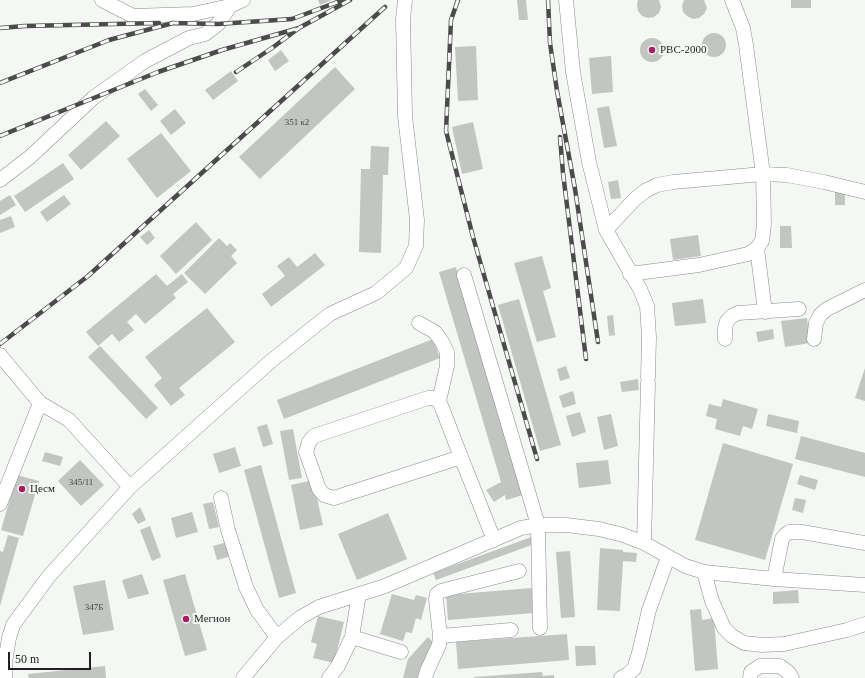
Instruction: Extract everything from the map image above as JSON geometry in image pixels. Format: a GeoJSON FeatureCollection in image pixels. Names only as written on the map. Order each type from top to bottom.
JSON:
{"type":"FeatureCollection","features":[{"type":"Feature","properties":{"kind":"street"},"geometry":{"type":"LineString","coordinates":[[102,0],[133,16],[193,14],[230,6],[243,0]]}},
{"type":"Feature","properties":{"kind":"street"},"geometry":{"type":"LineString","coordinates":[[5,678],[5,662],[13,625],[49,576],[130,487],[283,352],[330,314],[376,293],[406,268],[416,246],[417,220],[406,116],[403,19],[405,0]]}},
{"type":"Feature","properties":{"kind":"street"},"geometry":{"type":"LineString","coordinates":[[566,0],[573,72],[589,162],[606,230],[640,289],[647,306],[649,337],[644,543]]}},
{"type":"Feature","properties":{"kind":"street"},"geometry":{"type":"LineString","coordinates":[[630,274],[699,265],[748,254],[757,248],[762,241],[764,224],[763,174],[743,28],[732,0]]}},
{"type":"Feature","properties":{"kind":"street"},"geometry":{"type":"LineString","coordinates":[[0,180],[30,158],[93,98],[145,61],[189,38],[205,34],[218,24],[230,6]]}},
{"type":"Feature","properties":{"kind":"street"},"geometry":{"type":"LineString","coordinates":[[606,230],[635,199],[645,191],[657,185],[680,181],[763,174],[786,175],[865,192]]}},
{"type":"Feature","properties":{"kind":"street"},"geometry":{"type":"LineString","coordinates":[[757,248],[765,312]]}},
{"type":"Feature","properties":{"kind":"street"},"geometry":{"type":"LineString","coordinates":[[464,275],[538,525],[540,628]]}},
{"type":"Feature","properties":{"kind":"street"},"geometry":{"type":"LineString","coordinates":[[814,339],[816,322],[820,315],[827,309],[865,290]]}},
{"type":"Feature","properties":{"kind":"street"},"geometry":{"type":"LineString","coordinates":[[725,339],[725,328],[732,316],[738,314],[799,309]]}},
{"type":"Feature","properties":{"kind":"street"},"geometry":{"type":"LineString","coordinates":[[419,322],[434,332],[442,342],[447,352],[447,366],[439,401],[494,540]]}},
{"type":"Feature","properties":{"kind":"street"},"geometry":{"type":"LineString","coordinates":[[0,355],[40,403],[69,420],[130,487]]}},
{"type":"Feature","properties":{"kind":"street"},"geometry":{"type":"LineString","coordinates":[[439,401],[433,398],[428,398],[314,436],[309,442],[306,452],[319,489],[324,495],[334,498],[461,457]]}},
{"type":"Feature","properties":{"kind":"street"},"geometry":{"type":"LineString","coordinates":[[0,504],[40,403]]}},
{"type":"Feature","properties":{"kind":"street"},"geometry":{"type":"LineString","coordinates":[[221,498],[228,530],[246,587],[257,610],[277,637]]}},
{"type":"Feature","properties":{"kind":"street"},"geometry":{"type":"LineString","coordinates":[[243,678],[277,637],[301,617],[319,607],[385,586],[522,528],[538,525],[566,525],[600,529],[623,535],[644,543],[685,566],[704,572],[774,579],[865,585]]}},
{"type":"Feature","properties":{"kind":"street"},"geometry":{"type":"LineString","coordinates":[[774,579],[782,539],[789,532],[802,532],[865,543]]}},
{"type":"Feature","properties":{"kind":"street"},"geometry":{"type":"LineString","coordinates":[[621,678],[634,669],[649,610],[668,557]]}},
{"type":"Feature","properties":{"kind":"street"},"geometry":{"type":"LineString","coordinates":[[425,678],[439,645],[440,636],[436,598],[437,594],[441,591],[519,571]]}},
{"type":"Feature","properties":{"kind":"street"},"geometry":{"type":"LineString","coordinates":[[704,572],[712,601],[724,628],[732,636],[744,643],[762,645],[784,644],[847,630],[865,624]]}},
{"type":"Feature","properties":{"kind":"street"},"geometry":{"type":"LineString","coordinates":[[329,678],[338,666],[352,637],[359,594]]}},
{"type":"Feature","properties":{"kind":"street"},"geometry":{"type":"LineString","coordinates":[[440,636],[511,630]]}},
{"type":"Feature","properties":{"kind":"street"},"geometry":{"type":"LineString","coordinates":[[352,637],[401,652]]}},
{"type":"Feature","properties":{"kind":"street"},"geometry":{"type":"LineString","coordinates":[[750,678],[751,672],[760,666],[780,666],[789,672],[792,678]]}},
{"type":"Feature","properties":{"kind":"building"},"geometry":{"type":"Polygon","coordinates":[[[318,0],[332,0],[320,5],[318,0]]]}},
{"type":"Feature","properties":{"kind":"building"},"geometry":{"type":"Polygon","coordinates":[[[517,0],[526,0],[528,20],[519,20],[517,0]]]}},
{"type":"Feature","properties":{"kind":"building","name":"РВС-2000"},"geometry":{"type":"Polygon","coordinates":[[[638,0],[659,0],[661,7],[659,13],[654,17],[648,18],[642,16],[638,11],[638,0]]]}},
{"type":"Feature","properties":{"kind":"building","name":"РВС-2000"},"geometry":{"type":"Polygon","coordinates":[[[684,0],[704,0],[707,8],[704,14],[699,18],[693,19],[687,16],[683,12],[682,6],[684,0]]]}},
{"type":"Feature","properties":{"kind":"building"},"geometry":{"type":"Polygon","coordinates":[[[791,0],[811,0],[811,8],[791,8],[791,0]]]}},
{"type":"Feature","properties":{"kind":"building","name":"РВС-2000"},"geometry":{"type":"Polygon","coordinates":[[[714,33],[719,34],[725,40],[725,50],[719,56],[714,57],[709,56],[703,50],[702,45],[703,40],[709,34],[714,33]]]}},
{"type":"Feature","properties":{"kind":"building","name":"РВС-2000"},"geometry":{"type":"Polygon","coordinates":[[[652,38],[657,39],[663,45],[663,55],[657,61],[652,62],[647,61],[641,55],[640,50],[641,45],[647,39],[652,38]]]}},
{"type":"Feature","properties":{"kind":"building"},"geometry":{"type":"Polygon","coordinates":[[[476,46],[478,100],[458,101],[455,47],[476,46]]]}},
{"type":"Feature","properties":{"kind":"building"},"geometry":{"type":"Polygon","coordinates":[[[281,50],[289,61],[275,71],[268,60],[281,50]]]}},
{"type":"Feature","properties":{"kind":"building"},"geometry":{"type":"Polygon","coordinates":[[[611,56],[613,92],[592,94],[589,58],[611,56]]]}},
{"type":"Feature","properties":{"kind":"building"},"geometry":{"type":"Polygon","coordinates":[[[335,67],[355,89],[260,179],[239,157],[335,67]]]}},
{"type":"Feature","properties":{"kind":"building"},"geometry":{"type":"Polygon","coordinates":[[[231,71],[238,81],[213,100],[205,90],[231,71]]]}},
{"type":"Feature","properties":{"kind":"building"},"geometry":{"type":"Polygon","coordinates":[[[145,89],[158,105],[151,111],[138,94],[145,89]]]}},
{"type":"Feature","properties":{"kind":"building"},"geometry":{"type":"Polygon","coordinates":[[[609,106],[617,146],[604,148],[597,108],[609,106]]]}},
{"type":"Feature","properties":{"kind":"building"},"geometry":{"type":"Polygon","coordinates":[[[175,109],[186,123],[171,135],[160,121],[175,109]]]}},
{"type":"Feature","properties":{"kind":"building"},"geometry":{"type":"Polygon","coordinates":[[[106,121],[120,136],[81,170],[68,155],[106,121]]]}},
{"type":"Feature","properties":{"kind":"building"},"geometry":{"type":"Polygon","coordinates":[[[473,122],[483,169],[462,174],[452,127],[473,122]]]}},
{"type":"Feature","properties":{"kind":"building"},"geometry":{"type":"Polygon","coordinates":[[[161,133],[191,171],[157,198],[127,159],[161,133]]]}},
{"type":"Feature","properties":{"kind":"building"},"geometry":{"type":"Polygon","coordinates":[[[371,146],[389,147],[388,175],[383,175],[381,253],[359,252],[361,169],[370,169],[371,146]]]}},
{"type":"Feature","properties":{"kind":"building"},"geometry":{"type":"Polygon","coordinates":[[[63,163],[74,179],[25,212],[14,196],[63,163]]]}},
{"type":"Feature","properties":{"kind":"building"},"geometry":{"type":"Polygon","coordinates":[[[618,180],[621,198],[611,199],[608,182],[618,180]]]}},
{"type":"Feature","properties":{"kind":"building"},"geometry":{"type":"Polygon","coordinates":[[[835,192],[845,192],[845,205],[835,205],[835,192]]]}},
{"type":"Feature","properties":{"kind":"building"},"geometry":{"type":"Polygon","coordinates":[[[10,195],[16,205],[0,215],[0,201],[10,195]]]}},
{"type":"Feature","properties":{"kind":"building"},"geometry":{"type":"Polygon","coordinates":[[[64,195],[71,204],[47,222],[40,212],[64,195]]]}},
{"type":"Feature","properties":{"kind":"building"},"geometry":{"type":"Polygon","coordinates":[[[11,216],[15,227],[0,233],[0,220],[11,216]]]}},
{"type":"Feature","properties":{"kind":"building"},"geometry":{"type":"Polygon","coordinates":[[[196,222],[212,240],[176,274],[160,256],[196,222]]]}},
{"type":"Feature","properties":{"kind":"building"},"geometry":{"type":"Polygon","coordinates":[[[780,226],[791,226],[792,248],[780,248],[780,226]]]}},
{"type":"Feature","properties":{"kind":"building"},"geometry":{"type":"Polygon","coordinates":[[[149,230],[155,238],[147,245],[140,237],[149,230]]]}},
{"type":"Feature","properties":{"kind":"building"},"geometry":{"type":"Polygon","coordinates":[[[698,235],[701,256],[673,260],[670,239],[698,235]]]}},
{"type":"Feature","properties":{"kind":"building"},"geometry":{"type":"Polygon","coordinates":[[[219,238],[227,246],[230,243],[237,250],[231,256],[237,263],[205,294],[184,273],[219,238]]]}},
{"type":"Feature","properties":{"kind":"building"},"geometry":{"type":"Polygon","coordinates":[[[315,253],[325,265],[271,307],[262,294],[285,276],[277,266],[289,257],[297,267],[315,253]]]}},
{"type":"Feature","properties":{"kind":"building"},"geometry":{"type":"Polygon","coordinates":[[[542,256],[551,288],[543,291],[556,337],[537,342],[514,263],[542,256]]]}},
{"type":"Feature","properties":{"kind":"building"},"geometry":{"type":"Polygon","coordinates":[[[456,267],[523,495],[506,500],[505,495],[494,502],[486,490],[501,482],[439,272],[456,267]]]}},
{"type":"Feature","properties":{"kind":"building"},"geometry":{"type":"Polygon","coordinates":[[[156,274],[167,286],[182,274],[188,282],[173,294],[176,298],[145,324],[136,314],[127,322],[134,330],[119,342],[112,334],[98,346],[86,332],[156,274]]]}},
{"type":"Feature","properties":{"kind":"building"},"geometry":{"type":"Polygon","coordinates":[[[519,299],[561,445],[540,451],[498,305],[519,299]]]}},
{"type":"Feature","properties":{"kind":"building"},"geometry":{"type":"Polygon","coordinates":[[[703,299],[706,323],[675,326],[672,303],[703,299]]]}},
{"type":"Feature","properties":{"kind":"building"},"geometry":{"type":"Polygon","coordinates":[[[207,308],[235,342],[179,388],[185,395],[171,406],[154,385],[162,378],[145,357],[207,308]]]}},
{"type":"Feature","properties":{"kind":"building"},"geometry":{"type":"Polygon","coordinates":[[[613,315],[615,335],[609,336],[607,316],[613,315]]]}},
{"type":"Feature","properties":{"kind":"building"},"geometry":{"type":"Polygon","coordinates":[[[807,318],[810,343],[785,347],[781,321],[807,318]]]}},
{"type":"Feature","properties":{"kind":"building"},"geometry":{"type":"Polygon","coordinates":[[[773,329],[774,339],[758,342],[756,332],[773,329]]]}},
{"type":"Feature","properties":{"kind":"building"},"geometry":{"type":"Polygon","coordinates":[[[433,339],[440,358],[284,419],[277,400],[433,339]]]}},
{"type":"Feature","properties":{"kind":"building"},"geometry":{"type":"Polygon","coordinates":[[[100,346],[158,408],[146,419],[88,357],[100,346]]]}},
{"type":"Feature","properties":{"kind":"building"},"geometry":{"type":"Polygon","coordinates":[[[566,366],[570,378],[560,381],[557,369],[566,366]]]}},
{"type":"Feature","properties":{"kind":"building"},"geometry":{"type":"Polygon","coordinates":[[[865,368],[865,401],[855,398],[865,368]]]}},
{"type":"Feature","properties":{"kind":"building"},"geometry":{"type":"Polygon","coordinates":[[[638,379],[639,390],[622,392],[620,382],[638,379]]]}},
{"type":"Feature","properties":{"kind":"building"},"geometry":{"type":"Polygon","coordinates":[[[573,391],[576,404],[563,408],[559,396],[573,391]]]}},
{"type":"Feature","properties":{"kind":"building"},"geometry":{"type":"Polygon","coordinates":[[[723,399],[758,409],[752,429],[743,426],[740,436],[715,429],[717,419],[706,416],[709,404],[721,407],[723,399]]]}},
{"type":"Feature","properties":{"kind":"building"},"geometry":{"type":"Polygon","coordinates":[[[580,412],[586,432],[572,437],[566,416],[580,412]]]}},
{"type":"Feature","properties":{"kind":"building"},"geometry":{"type":"Polygon","coordinates":[[[611,414],[618,446],[604,450],[597,417],[611,414]]]}},
{"type":"Feature","properties":{"kind":"building"},"geometry":{"type":"Polygon","coordinates":[[[768,414],[799,421],[797,433],[766,426],[768,414]]]}},
{"type":"Feature","properties":{"kind":"building"},"geometry":{"type":"Polygon","coordinates":[[[267,424],[273,444],[263,447],[257,427],[267,424]]]}},
{"type":"Feature","properties":{"kind":"building"},"geometry":{"type":"Polygon","coordinates":[[[293,429],[302,478],[289,480],[280,431],[293,429]]]}},
{"type":"Feature","properties":{"kind":"building"},"geometry":{"type":"Polygon","coordinates":[[[801,436],[865,453],[865,477],[795,459],[801,436]]]}},
{"type":"Feature","properties":{"kind":"building"},"geometry":{"type":"Polygon","coordinates":[[[723,443],[793,464],[765,560],[695,540],[723,443]]]}},
{"type":"Feature","properties":{"kind":"building"},"geometry":{"type":"Polygon","coordinates":[[[235,447],[241,466],[219,473],[213,454],[235,447]]]}},
{"type":"Feature","properties":{"kind":"building"},"geometry":{"type":"Polygon","coordinates":[[[45,452],[63,457],[60,466],[42,461],[45,452]]]}},
{"type":"Feature","properties":{"kind":"building"},"geometry":{"type":"Polygon","coordinates":[[[80,460],[104,485],[81,506],[58,481],[80,460]]]}},
{"type":"Feature","properties":{"kind":"building"},"geometry":{"type":"Polygon","coordinates":[[[608,460],[611,484],[579,488],[576,463],[608,460]]]}},
{"type":"Feature","properties":{"kind":"building"},"geometry":{"type":"Polygon","coordinates":[[[261,465],[296,593],[279,598],[244,470],[261,465]]]}},
{"type":"Feature","properties":{"kind":"building"},"geometry":{"type":"Polygon","coordinates":[[[17,475],[39,481],[23,536],[1,530],[17,475]]]}},
{"type":"Feature","properties":{"kind":"building"},"geometry":{"type":"Polygon","coordinates":[[[800,475],[818,480],[815,490],[797,484],[800,475]]]}},
{"type":"Feature","properties":{"kind":"building"},"geometry":{"type":"Polygon","coordinates":[[[313,480],[323,525],[300,530],[291,485],[313,480]]]}},
{"type":"Feature","properties":{"kind":"building"},"geometry":{"type":"Polygon","coordinates":[[[795,498],[806,500],[803,513],[792,510],[795,498]]]}},
{"type":"Feature","properties":{"kind":"building"},"geometry":{"type":"Polygon","coordinates":[[[213,502],[219,527],[209,529],[203,504],[213,502]]]}},
{"type":"Feature","properties":{"kind":"building"},"geometry":{"type":"Polygon","coordinates":[[[140,507],[146,520],[138,524],[132,514],[140,507]]]}},
{"type":"Feature","properties":{"kind":"building"},"geometry":{"type":"Polygon","coordinates":[[[192,512],[198,532],[176,538],[171,518],[192,512]]]}},
{"type":"Feature","properties":{"kind":"building"},"geometry":{"type":"Polygon","coordinates":[[[388,513],[407,559],[357,580],[338,534],[388,513]]]}},
{"type":"Feature","properties":{"kind":"building"},"geometry":{"type":"Polygon","coordinates":[[[150,526],[161,557],[152,561],[140,530],[150,526]]]}},
{"type":"Feature","properties":{"kind":"building"},"geometry":{"type":"Polygon","coordinates":[[[8,535],[19,538],[0,606],[0,551],[3,552],[8,535]]]}},
{"type":"Feature","properties":{"kind":"building"},"geometry":{"type":"Polygon","coordinates":[[[534,536],[537,543],[436,580],[433,573],[534,536]]]}},
{"type":"Feature","properties":{"kind":"building"},"geometry":{"type":"Polygon","coordinates":[[[227,542],[231,556],[217,560],[213,546],[227,542]]]}},
{"type":"Feature","properties":{"kind":"building"},"geometry":{"type":"Polygon","coordinates":[[[600,548],[637,553],[636,562],[623,561],[620,611],[597,610],[600,548]]]}},
{"type":"Feature","properties":{"kind":"building"},"geometry":{"type":"Polygon","coordinates":[[[570,551],[575,617],[561,618],[556,552],[570,551]]]}},
{"type":"Feature","properties":{"kind":"building"},"geometry":{"type":"Polygon","coordinates":[[[142,574],[149,594],[128,599],[122,580],[142,574]]]}},
{"type":"Feature","properties":{"kind":"building"},"geometry":{"type":"Polygon","coordinates":[[[185,574],[207,650],[185,656],[163,580],[185,574]]]}},
{"type":"Feature","properties":{"kind":"building"},"geometry":{"type":"Polygon","coordinates":[[[105,580],[114,630],[83,635],[73,586],[105,580]]]}},
{"type":"Feature","properties":{"kind":"building"},"geometry":{"type":"Polygon","coordinates":[[[532,588],[534,613],[448,620],[446,595],[532,588]]]}},
{"type":"Feature","properties":{"kind":"building"},"geometry":{"type":"Polygon","coordinates":[[[798,590],[799,603],[773,604],[773,592],[798,590]]]}},
{"type":"Feature","properties":{"kind":"building"},"geometry":{"type":"Polygon","coordinates":[[[392,594],[414,600],[416,595],[427,598],[421,620],[416,618],[412,633],[406,632],[403,641],[380,634],[392,594]]]}},
{"type":"Feature","properties":{"kind":"building"},"geometry":{"type":"Polygon","coordinates":[[[701,609],[702,620],[714,618],[718,669],[695,671],[690,610],[701,609]]]}},
{"type":"Feature","properties":{"kind":"building"},"geometry":{"type":"Polygon","coordinates":[[[318,616],[344,622],[334,663],[313,658],[317,644],[311,642],[318,616]]]}},
{"type":"Feature","properties":{"kind":"building"},"geometry":{"type":"Polygon","coordinates":[[[567,634],[569,660],[458,669],[456,642],[567,634]]]}},
{"type":"Feature","properties":{"kind":"building"},"geometry":{"type":"Polygon","coordinates":[[[428,637],[436,645],[427,653],[430,656],[421,666],[419,678],[403,678],[408,659],[428,637]]]}},
{"type":"Feature","properties":{"kind":"building"},"geometry":{"type":"Polygon","coordinates":[[[575,646],[595,646],[596,665],[576,666],[575,646]]]}},
{"type":"Feature","properties":{"kind":"building"},"geometry":{"type":"Polygon","coordinates":[[[105,666],[106,678],[29,678],[28,674],[105,666]]]}},
{"type":"Feature","properties":{"kind":"building"},"geometry":{"type":"Polygon","coordinates":[[[542,672],[543,676],[554,675],[554,678],[474,678],[474,677],[542,672]]]}},
{"type":"Feature","properties":{"kind":"railway"},"geometry":{"type":"LineString","coordinates":[[0,83],[109,40],[173,23],[218,24],[292,19],[343,0]]}},
{"type":"Feature","properties":{"kind":"railway"},"geometry":{"type":"LineString","coordinates":[[236,72],[299,28],[350,0]]}},
{"type":"Feature","properties":{"kind":"railway"},"geometry":{"type":"LineString","coordinates":[[458,0],[451,20],[446,131],[473,237],[537,459]]}},
{"type":"Feature","properties":{"kind":"railway"},"geometry":{"type":"LineString","coordinates":[[548,0],[550,43],[557,91],[575,189],[598,342]]}},
{"type":"Feature","properties":{"kind":"railway"},"geometry":{"type":"LineString","coordinates":[[0,344],[88,276],[385,7]]}},
{"type":"Feature","properties":{"kind":"railway"},"geometry":{"type":"LineString","coordinates":[[0,28],[25,26],[159,23]]}},
{"type":"Feature","properties":{"kind":"railway"},"geometry":{"type":"LineString","coordinates":[[0,136],[158,72],[222,50],[299,28]]}},
{"type":"Feature","properties":{"kind":"railway"},"geometry":{"type":"LineString","coordinates":[[560,137],[563,173],[586,359]]}},
{"type":"Feature","properties":{"kind":"place","name":"РВС-2000"},"geometry":{"type":"Point","coordinates":[652,50]}},
{"type":"Feature","properties":{"kind":"place","name":"Цесм"},"geometry":{"type":"Point","coordinates":[22,489]}},
{"type":"Feature","properties":{"kind":"place","name":"Мегион"},"geometry":{"type":"Point","coordinates":[186,619]}}]}
